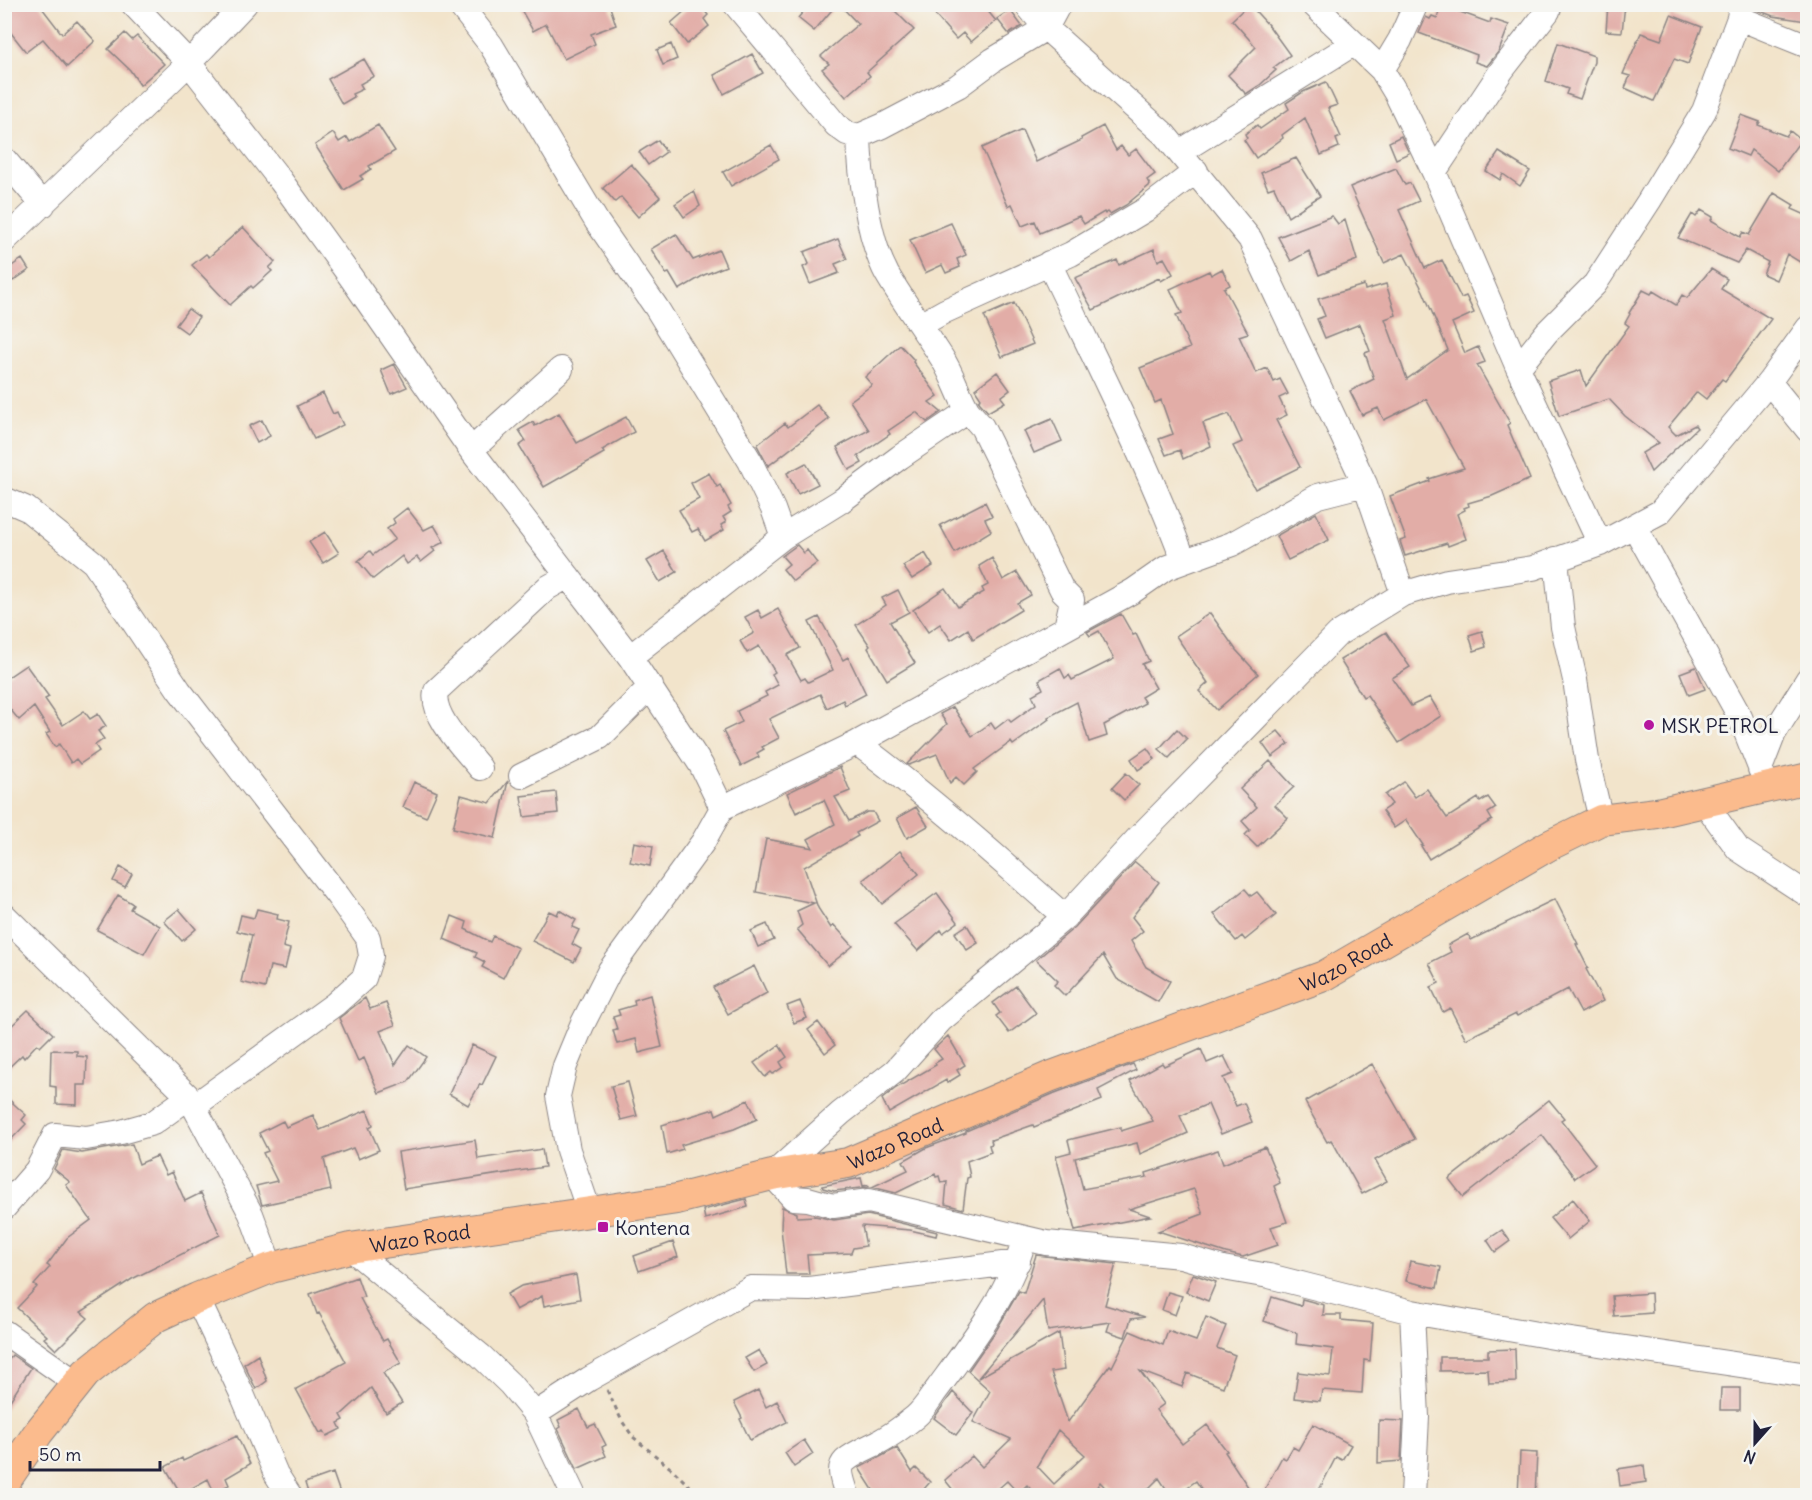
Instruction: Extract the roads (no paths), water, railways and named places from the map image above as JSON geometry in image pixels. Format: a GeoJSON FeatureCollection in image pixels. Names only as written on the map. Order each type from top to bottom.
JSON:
{"type":"FeatureCollection","features":[{"type":"Feature","properties":{"kind":"main road","name":"Wazo Road"},"geometry":{"type":"LineString","coordinates":[[4,1483],[38,1433],[86,1373],[156,1317],[271,1268],[350,1248],[677,1199],[772,1176],[848,1163],[1049,1077],[1324,976],[1548,846],[1601,820],[1657,813],[1704,802],[1764,778],[1808,778]]}},
{"type":"Feature","properties":{"kind":"street"},"geometry":{"type":"LineString","coordinates":[[133,4],[189,63],[281,181],[471,450],[630,657],[701,765],[722,808]]}},
{"type":"Feature","properties":{"kind":"street"},"geometry":{"type":"LineString","coordinates":[[4,241],[189,63],[245,4]]}},
{"type":"Feature","properties":{"kind":"street"},"geometry":{"type":"LineString","coordinates":[[459,4],[491,45],[597,222],[656,307],[750,461],[773,509],[783,537]]}},
{"type":"Feature","properties":{"kind":"street"},"geometry":{"type":"LineString","coordinates":[[735,4],[836,125],[847,133],[859,136],[958,86],[993,60],[1046,28],[1059,4]]}},
{"type":"Feature","properties":{"kind":"street"},"geometry":{"type":"LineString","coordinates":[[1026,4],[1046,28],[1164,134],[1250,239],[1365,484],[1403,594]]}},
{"type":"Feature","properties":{"kind":"street"},"geometry":{"type":"LineString","coordinates":[[1313,4],[1336,14],[1353,44],[1382,70],[1397,95],[1434,172],[1518,368],[1600,544]]}},
{"type":"Feature","properties":{"kind":"street"},"geometry":{"type":"LineString","coordinates":[[1382,70],[1400,40],[1416,4]]}},
{"type":"Feature","properties":{"kind":"street"},"geometry":{"type":"LineString","coordinates":[[1434,172],[1502,70],[1548,11],[1550,4]]}},
{"type":"Feature","properties":{"kind":"street"},"geometry":{"type":"LineString","coordinates":[[1518,368],[1547,332],[1594,284],[1649,201],[1704,111],[1740,11],[1808,46]]}},
{"type":"Feature","properties":{"kind":"street"},"geometry":{"type":"LineString","coordinates":[[1180,152],[1353,44]]}},
{"type":"Feature","properties":{"kind":"street"},"geometry":{"type":"LineString","coordinates":[[859,136],[862,179],[870,225],[886,272],[944,360],[961,399],[982,428],[1062,590],[1072,600],[1066,628]]}},
{"type":"Feature","properties":{"kind":"street"},"geometry":{"type":"LineString","coordinates":[[4,159],[43,205]]}},
{"type":"Feature","properties":{"kind":"street"},"geometry":{"type":"LineString","coordinates":[[920,326],[945,311],[1071,254],[1145,210],[1196,171]]}},
{"type":"Feature","properties":{"kind":"street"},"geometry":{"type":"LineString","coordinates":[[1049,263],[1125,423],[1184,561]]}},
{"type":"Feature","properties":{"kind":"street"},"geometry":{"type":"LineString","coordinates":[[1808,328],[1769,382],[1660,512],[1600,544],[1533,568],[1447,581],[1403,594],[1338,634],[1139,837],[1065,917],[940,1020],[895,1071],[841,1113],[772,1176],[793,1198],[808,1199],[833,1206],[868,1201],[1046,1243],[1181,1256],[1412,1312],[1565,1340],[1808,1375]]}},
{"type":"Feature","properties":{"kind":"street"},"geometry":{"type":"LineString","coordinates":[[471,450],[561,369]]}},
{"type":"Feature","properties":{"kind":"street"},"geometry":{"type":"LineString","coordinates":[[1769,382],[1808,429]]}},
{"type":"Feature","properties":{"kind":"street"},"geometry":{"type":"LineString","coordinates":[[630,657],[783,537],[841,501],[900,457],[969,411]]}},
{"type":"Feature","properties":{"kind":"street"},"geometry":{"type":"LineString","coordinates":[[589,1211],[568,1150],[558,1096],[565,1066],[582,1024],[610,970],[703,842],[722,808],[857,742],[1133,591],[1166,568],[1232,544],[1318,496],[1365,484]]}},
{"type":"Feature","properties":{"kind":"street"},"geometry":{"type":"LineString","coordinates":[[4,499],[27,509],[94,563],[179,690],[368,938],[371,956],[364,978],[335,1005],[191,1101],[153,1123],[86,1138],[55,1135],[37,1170],[4,1208]]}},
{"type":"Feature","properties":{"kind":"street"},"geometry":{"type":"LineString","coordinates":[[1634,526],[1740,717],[1764,778]]}},
{"type":"Feature","properties":{"kind":"street"},"geometry":{"type":"LineString","coordinates":[[1556,559],[1563,627],[1575,680],[1587,760],[1601,820]]}},
{"type":"Feature","properties":{"kind":"street"},"geometry":{"type":"LineString","coordinates":[[480,768],[444,723],[434,698],[436,691],[547,588],[568,576]]}},
{"type":"Feature","properties":{"kind":"street"},"geometry":{"type":"LineString","coordinates":[[1764,778],[1774,733],[1808,679]]}},
{"type":"Feature","properties":{"kind":"street"},"geometry":{"type":"LineString","coordinates":[[521,776],[600,737],[651,686]]}},
{"type":"Feature","properties":{"kind":"street"},"geometry":{"type":"LineString","coordinates":[[857,742],[969,831],[1065,917]]}},
{"type":"Feature","properties":{"kind":"street"},"geometry":{"type":"LineString","coordinates":[[1704,802],[1738,849],[1808,895]]}},
{"type":"Feature","properties":{"kind":"street"},"geometry":{"type":"LineString","coordinates":[[4,915],[191,1101],[251,1214],[271,1268]]}},
{"type":"Feature","properties":{"kind":"street"},"geometry":{"type":"LineString","coordinates":[[831,1496],[844,1484],[841,1468],[845,1461],[880,1442],[918,1415],[973,1339],[997,1301],[1018,1262],[1026,1238]]}},
{"type":"Feature","properties":{"kind":"street"},"geometry":{"type":"LineString","coordinates":[[350,1248],[482,1356],[510,1384],[535,1414],[572,1494]]}},
{"type":"Feature","properties":{"kind":"street"},"geometry":{"type":"LineString","coordinates":[[535,1414],[601,1372],[751,1288],[809,1288],[1018,1262]]}},
{"type":"Feature","properties":{"kind":"street"},"geometry":{"type":"LineString","coordinates":[[197,1298],[276,1474],[290,1496]]}},
{"type":"Feature","properties":{"kind":"street"},"geometry":{"type":"LineString","coordinates":[[1412,1312],[1417,1417],[1413,1496]]}},
{"type":"Feature","properties":{"kind":"street"},"geometry":{"type":"LineString","coordinates":[[4,1332],[78,1384]]}},
{"type":"Feature","properties":{"kind":"place","name":"MSK PETROL"},"geometry":{"type":"Point","coordinates":[1649,725]}},
{"type":"Feature","properties":{"kind":"place","name":"Kontena"},"geometry":{"type":"Point","coordinates":[603,1227]}}]}
